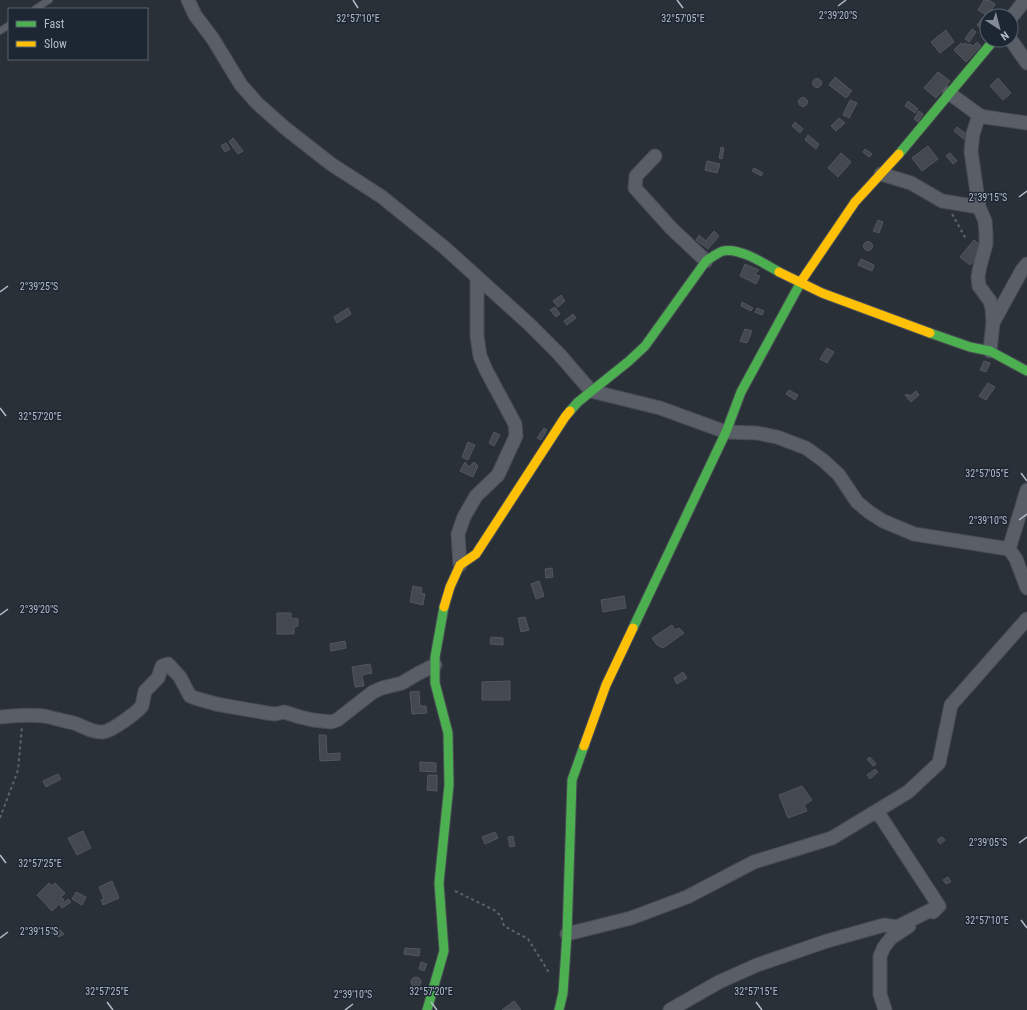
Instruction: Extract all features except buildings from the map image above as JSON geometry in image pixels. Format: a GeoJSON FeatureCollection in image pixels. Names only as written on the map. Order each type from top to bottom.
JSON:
{"type":"FeatureCollection","features":[{"type":"Feature","properties":{"kind":"street"},"geometry":{"type":"LineString","coordinates":[[188,0],[195,15],[241,85],[257,102],[285,128],[331,164],[388,201],[445,248],[546,340],[591,391],[660,408],[726,432],[777,437],[806,448],[824,461],[839,475],[857,502],[869,512],[897,527],[914,534],[1009,549],[1016,559],[1027,588]]}},
{"type":"Feature","properties":{"kind":"street"},"geometry":{"type":"LineString","coordinates":[[559,1010],[563,993],[567,934],[572,780],[606,685],[726,432],[741,392],[800,282],[855,202],[904,149],[987,48]]}},
{"type":"Feature","properties":{"kind":"street"},"geometry":{"type":"LineString","coordinates":[[1016,48],[1027,64]]}},
{"type":"Feature","properties":{"kind":"street"},"geometry":{"type":"LineString","coordinates":[[949,93],[979,114],[996,120],[1027,123]]}},
{"type":"Feature","properties":{"kind":"street"},"geometry":{"type":"LineString","coordinates":[[979,114],[973,134],[971,151],[979,207],[985,221],[986,244],[980,266],[979,286],[990,301],[993,322],[990,351]]}},
{"type":"Feature","properties":{"kind":"street"},"geometry":{"type":"LineString","coordinates":[[655,156],[636,176],[635,188],[671,228],[706,261]]}},
{"type":"Feature","properties":{"kind":"street"},"geometry":{"type":"LineString","coordinates":[[881,174],[911,183],[942,201],[979,207]]}},
{"type":"Feature","properties":{"kind":"street"},"geometry":{"type":"LineString","coordinates":[[427,1010],[444,951],[439,884],[449,778],[448,733],[435,683],[435,657],[443,612],[450,587],[460,566],[476,554],[565,418],[578,402],[629,361],[645,346],[706,261],[721,252],[728,250],[742,253],[822,293],[970,347],[990,351],[1027,371]]}},
{"type":"Feature","properties":{"kind":"street"},"geometry":{"type":"LineString","coordinates":[[993,322],[1022,270],[1027,264]]}},
{"type":"Feature","properties":{"kind":"street"},"geometry":{"type":"LineString","coordinates":[[460,566],[458,534],[464,517],[476,496],[498,475],[516,436],[516,424],[486,370],[480,356],[477,336],[477,277]]}},
{"type":"Feature","properties":{"kind":"street"},"geometry":{"type":"LineString","coordinates":[[1009,549],[1026,498]]}},
{"type":"Feature","properties":{"kind":"street"},"geometry":{"type":"LineString","coordinates":[[567,934],[631,918],[687,897],[754,862],[832,838],[908,792],[939,763],[951,705],[1027,619]]}},
{"type":"Feature","properties":{"kind":"street"},"geometry":{"type":"LineString","coordinates":[[0,717],[23,715],[44,716],[77,724],[92,730],[102,732],[107,731],[122,723],[142,706],[144,691],[158,678],[162,666],[168,664],[180,676],[190,696],[195,698],[216,704],[267,713],[275,714],[284,712],[300,717],[331,722],[337,720],[373,692],[402,683],[435,665]]}},
{"type":"Feature","properties":{"kind":"street"},"geometry":{"type":"LineString","coordinates":[[877,811],[939,906]]}},
{"type":"Feature","properties":{"kind":"street"},"geometry":{"type":"LineString","coordinates":[[670,1010],[719,982],[757,965],[827,941],[884,925],[897,927],[939,906]]}},
{"type":"Feature","properties":{"kind":"street"},"geometry":{"type":"LineString","coordinates":[[885,1010],[880,994],[880,956],[884,947],[891,938],[908,926],[921,921],[939,906]]}},
{"type":"Feature","properties":{"kind":"lane"},"geometry":{"type":"LineString","coordinates":[[37,8],[49,0]]}},
{"type":"Feature","properties":{"kind":"path"},"geometry":{"type":"LineString","coordinates":[[942,201],[957,222],[966,239]]}},
{"type":"Feature","properties":{"kind":"path"},"geometry":{"type":"LineString","coordinates":[[0,818],[18,770],[23,715]]}},
{"type":"Feature","properties":{"kind":"path"},"geometry":{"type":"LineString","coordinates":[[439,884],[494,910],[501,916],[504,926],[528,939],[551,975]]}},
{"type":"Feature","properties":{"kind":"traffic: fast"},"geometry":{"type":"LineString","coordinates":[[899,154],[987,48]]}},
{"type":"Feature","properties":{"kind":"traffic: fast"},"geometry":{"type":"LineString","coordinates":[[570,411],[578,402],[629,361],[645,346],[706,261],[716,254],[729,250],[737,251],[752,257],[779,272]]}},
{"type":"Feature","properties":{"kind":"traffic: fast"},"geometry":{"type":"LineString","coordinates":[[633,628],[726,432],[741,392],[802,280]]}},
{"type":"Feature","properties":{"kind":"traffic: fast"},"geometry":{"type":"LineString","coordinates":[[930,333],[970,347],[990,351],[1027,371]]}},
{"type":"Feature","properties":{"kind":"traffic: fast"},"geometry":{"type":"LineString","coordinates":[[427,1010],[444,951],[439,883],[449,785],[448,733],[435,683],[435,657],[444,607]]}},
{"type":"Feature","properties":{"kind":"traffic: fast"},"geometry":{"type":"LineString","coordinates":[[559,1010],[563,993],[567,934],[572,780],[584,746]]}},
{"type":"Feature","properties":{"kind":"traffic: slow"},"geometry":{"type":"LineString","coordinates":[[802,280],[855,202],[899,154]]}},
{"type":"Feature","properties":{"kind":"traffic: slow"},"geometry":{"type":"LineString","coordinates":[[779,272],[822,293],[930,333]]}},
{"type":"Feature","properties":{"kind":"traffic: slow"},"geometry":{"type":"LineString","coordinates":[[444,607],[450,587],[460,565],[476,554],[570,411]]}},
{"type":"Feature","properties":{"kind":"traffic: slow"},"geometry":{"type":"LineString","coordinates":[[584,746],[606,685],[633,628]]}}]}
